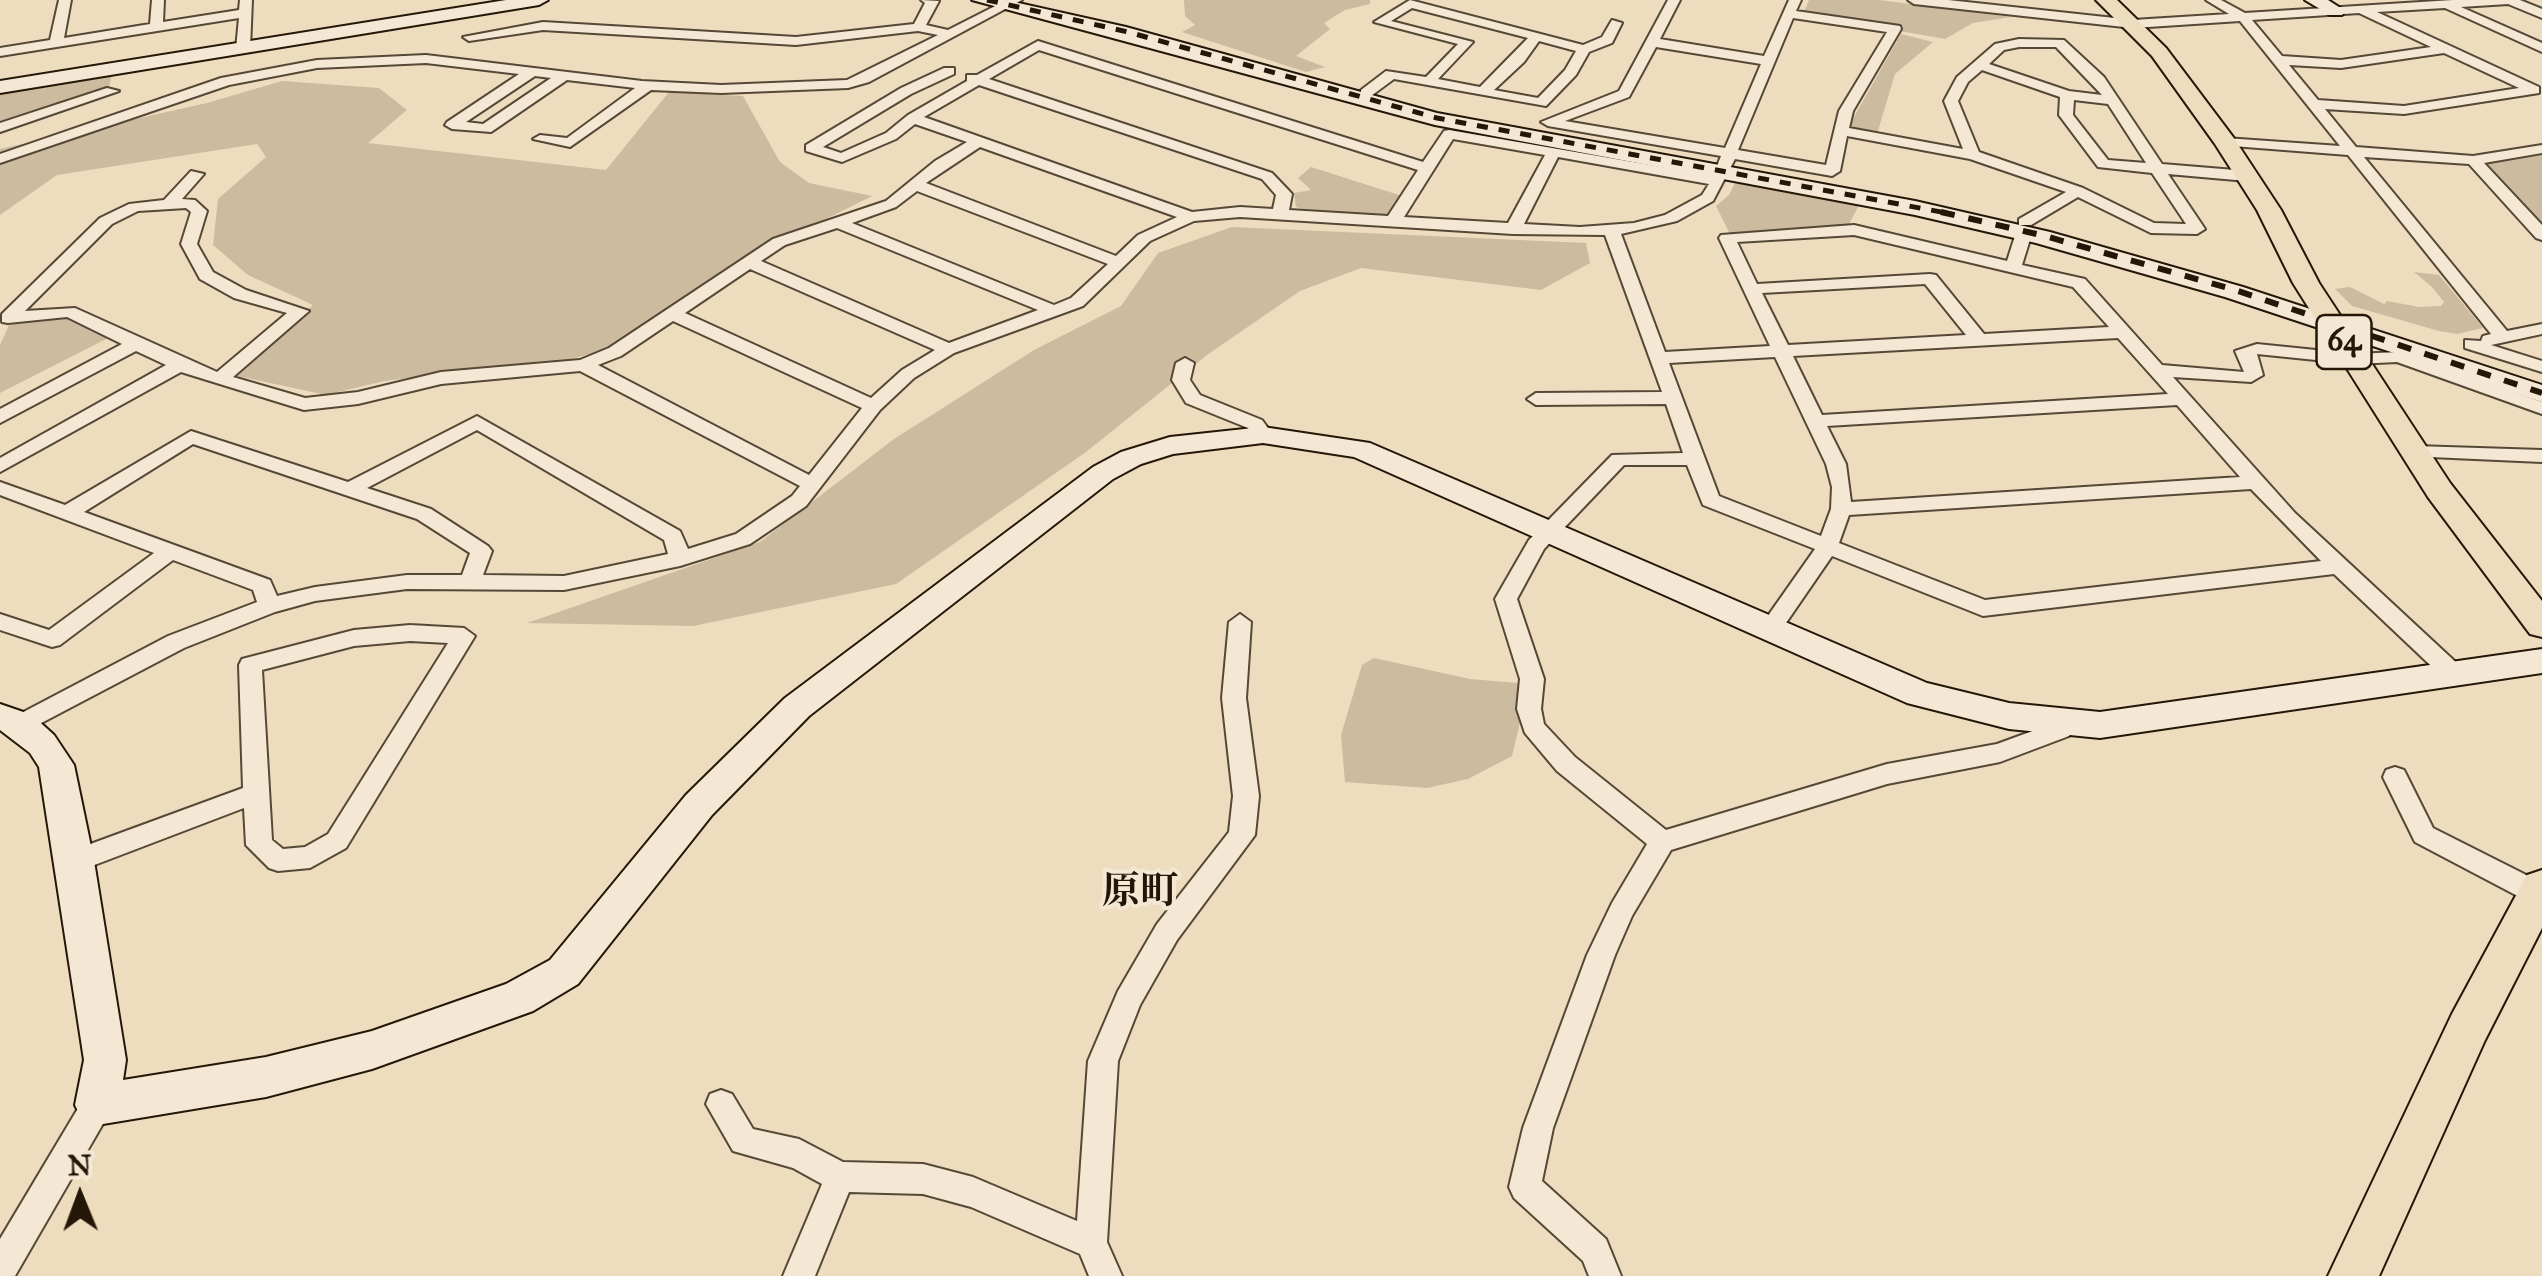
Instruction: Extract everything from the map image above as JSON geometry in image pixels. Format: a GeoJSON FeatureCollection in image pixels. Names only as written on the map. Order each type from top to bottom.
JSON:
{"type":"FeatureCollection","features":[{"type":"Feature","properties":{"kind":"main road","name":"64"},"geometry":{"type":"LineString","coordinates":[[2106,0],[2159,52],[2225,142],[2328,316],[2415,452],[2542,625]]}},
{"type":"Feature","properties":{"kind":"main road"},"geometry":{"type":"LineString","coordinates":[[2353,1276],[2468,1028],[2540,890]]}},
{"type":"Feature","properties":{"kind":"street"},"geometry":{"type":"LineString","coordinates":[[56,44],[65,0]]}},
{"type":"Feature","properties":{"kind":"street"},"geometry":{"type":"LineString","coordinates":[[156,28],[158,0]]}},
{"type":"Feature","properties":{"kind":"street"},"geometry":{"type":"LineString","coordinates":[[0,87],[539,0]]}},
{"type":"Feature","properties":{"kind":"street"},"geometry":{"type":"LineString","coordinates":[[918,27],[933,1],[927,0]]}},
{"type":"Feature","properties":{"kind":"street"},"geometry":{"type":"LineString","coordinates":[[981,0],[1100,18],[1442,112],[2025,228],[2542,382]]}},
{"type":"Feature","properties":{"kind":"street"},"geometry":{"type":"LineString","coordinates":[[1674,0],[1624,94],[1548,122],[1724,167]]}},
{"type":"Feature","properties":{"kind":"street"},"geometry":{"type":"LineString","coordinates":[[1914,0],[2133,24],[2510,0],[2542,14]]}},
{"type":"Feature","properties":{"kind":"street"},"geometry":{"type":"LineString","coordinates":[[2009,0],[2018,12]]}},
{"type":"Feature","properties":{"kind":"street"},"geometry":{"type":"LineString","coordinates":[[2212,0],[2243,16],[2503,337]]}},
{"type":"Feature","properties":{"kind":"street"},"geometry":{"type":"LineString","coordinates":[[2314,0],[2336,11]]}},
{"type":"Feature","properties":{"kind":"street"},"geometry":{"type":"LineString","coordinates":[[2383,0],[2398,7]]}},
{"type":"Feature","properties":{"kind":"street"},"geometry":{"type":"LineString","coordinates":[[4,154],[226,81],[290,67],[386,59],[721,89],[848,84],[1013,2],[1380,107],[1724,167]]}},
{"type":"Feature","properties":{"kind":"street"},"geometry":{"type":"LineString","coordinates":[[2439,2],[2542,48]]}},
{"type":"Feature","properties":{"kind":"street"},"geometry":{"type":"LineString","coordinates":[[1429,81],[1467,42],[1380,22],[1410,4],[1584,49],[1608,40],[1616,23]]}},
{"type":"Feature","properties":{"kind":"street"},"geometry":{"type":"LineString","coordinates":[[0,52],[156,28],[246,7],[243,48]]}},
{"type":"Feature","properties":{"kind":"street"},"geometry":{"type":"LineString","coordinates":[[0,1270],[97,1106],[105,1060],[75,861],[56,765],[42,744],[10,720],[162,648],[269,606],[315,594],[407,582],[564,582],[680,559],[743,539],[788,510],[872,406],[900,380],[948,349],[1057,312],[1092,292],[1144,238],[1191,217],[1240,212],[1280,214],[1392,221],[1513,228],[1612,230],[1652,224],[1708,198],[1724,167],[1792,7],[1894,29],[1846,111],[1832,170],[1724,167],[1553,152],[1449,134],[1392,221]]}},
{"type":"Feature","properties":{"kind":"street"},"geometry":{"type":"LineString","coordinates":[[2360,10],[2537,92]]}},
{"type":"Feature","properties":{"kind":"street"},"geometry":{"type":"LineString","coordinates":[[465,12],[472,64]]}},
{"type":"Feature","properties":{"kind":"street"},"geometry":{"type":"LineString","coordinates":[[468,37],[554,26],[796,41],[918,27],[949,34]]}},
{"type":"Feature","properties":{"kind":"street"},"geometry":{"type":"LineString","coordinates":[[1483,92],[1520,60],[1536,38]]}},
{"type":"Feature","properties":{"kind":"street"},"geometry":{"type":"LineString","coordinates":[[1652,42],[1769,61]]}},
{"type":"Feature","properties":{"kind":"street"},"geometry":{"type":"LineString","coordinates":[[1839,130],[1973,155],[2078,191],[2151,228],[2197,229],[2099,80],[2059,43],[2000,47],[1962,80],[1951,101],[1973,155]]}},
{"type":"Feature","properties":{"kind":"street"},"geometry":{"type":"LineString","coordinates":[[949,71],[906,91],[880,110],[810,148],[842,158],[891,136],[914,118],[1038,45],[1427,168]]}},
{"type":"Feature","properties":{"kind":"street"},"geometry":{"type":"LineString","coordinates":[[1366,94],[1391,74],[1541,103],[1571,72],[1584,49]]}},
{"type":"Feature","properties":{"kind":"street"},"geometry":{"type":"LineString","coordinates":[[2278,60],[2341,64],[2445,49]]}},
{"type":"Feature","properties":{"kind":"street"},"geometry":{"type":"LineString","coordinates":[[906,57],[1266,176],[1284,194],[1280,214]]}},
{"type":"Feature","properties":{"kind":"street"},"geometry":{"type":"LineString","coordinates":[[1980,65],[2067,95],[2110,100]]}},
{"type":"Feature","properties":{"kind":"street"},"geometry":{"type":"LineString","coordinates":[[103,123],[118,68]]}},
{"type":"Feature","properties":{"kind":"street"},"geometry":{"type":"LineString","coordinates":[[532,72],[452,125],[486,129],[565,76]]}},
{"type":"Feature","properties":{"kind":"street"},"geometry":{"type":"LineString","coordinates":[[540,139],[570,143],[648,85]]}},
{"type":"Feature","properties":{"kind":"street"},"geometry":{"type":"LineString","coordinates":[[0,128],[112,92]]}},
{"type":"Feature","properties":{"kind":"street"},"geometry":{"type":"LineString","coordinates":[[2314,104],[2404,110],[2537,92]]}},
{"type":"Feature","properties":{"kind":"street"},"geometry":{"type":"LineString","coordinates":[[2067,95],[2066,115],[2103,164],[2247,176]]}},
{"type":"Feature","properties":{"kind":"street"},"geometry":{"type":"LineString","coordinates":[[914,118],[1191,217]]}},
{"type":"Feature","properties":{"kind":"street"},"geometry":{"type":"LineString","coordinates":[[4,327],[69,312],[180,365],[304,404],[358,398],[441,378],[583,366],[615,352],[779,242],[891,204],[940,164],[980,142]]}},
{"type":"Feature","properties":{"kind":"street"},"geometry":{"type":"LineString","coordinates":[[2225,142],[2473,160],[2542,149]]}},
{"type":"Feature","properties":{"kind":"street"},"geometry":{"type":"LineString","coordinates":[[1513,228],[1553,152]]}},
{"type":"Feature","properties":{"kind":"street"},"geometry":{"type":"LineString","coordinates":[[2473,160],[2542,234]]}},
{"type":"Feature","properties":{"kind":"street"},"geometry":{"type":"LineString","coordinates":[[170,203],[196,174]]}},
{"type":"Feature","properties":{"kind":"street"},"geometry":{"type":"LineString","coordinates":[[916,185],[1118,262]]}},
{"type":"Feature","properties":{"kind":"street"},"geometry":{"type":"LineString","coordinates":[[2013,268],[2025,228],[2078,191]]}},
{"type":"Feature","properties":{"kind":"street"},"geometry":{"type":"LineString","coordinates":[[4,327],[63,260],[106,222],[135,207],[190,203],[199,211],[189,244],[206,275],[240,294],[300,311],[220,379]]}},
{"type":"Feature","properties":{"kind":"street"},"geometry":{"type":"LineString","coordinates":[[838,223],[1057,312]]}},
{"type":"Feature","properties":{"kind":"street"},"geometry":{"type":"LineString","coordinates":[[1612,230],[1710,500],[1984,608],[2337,566]]}},
{"type":"Feature","properties":{"kind":"street"},"geometry":{"type":"LineString","coordinates":[[1769,630],[1827,547],[1841,510],[1842,486],[1836,464],[1728,238],[1854,230],[2079,283],[2256,482],[2337,566],[2454,674]]}},
{"type":"Feature","properties":{"kind":"street"},"geometry":{"type":"LineString","coordinates":[[750,262],[948,349]]}},
{"type":"Feature","properties":{"kind":"street"},"geometry":{"type":"LineString","coordinates":[[1752,289],[1930,280],[1979,340]]}},
{"type":"Feature","properties":{"kind":"street"},"geometry":{"type":"LineString","coordinates":[[674,314],[872,406]]}},
{"type":"Feature","properties":{"kind":"street"},"geometry":{"type":"LineString","coordinates":[[2542,329],[2470,344],[2542,367]]}},
{"type":"Feature","properties":{"kind":"street"},"geometry":{"type":"LineString","coordinates":[[1658,358],[2123,332]]}},
{"type":"Feature","properties":{"kind":"street"},"geometry":{"type":"LineString","coordinates":[[2389,335],[2542,394]]}},
{"type":"Feature","properties":{"kind":"street"},"geometry":{"type":"LineString","coordinates":[[0,417],[135,344]]}},
{"type":"Feature","properties":{"kind":"street"},"geometry":{"type":"LineString","coordinates":[[2157,370],[2245,378],[2254,375],[2244,351],[2258,349],[2355,359],[2400,357],[2542,408]]}},
{"type":"Feature","properties":{"kind":"street"},"geometry":{"type":"LineString","coordinates":[[1185,363],[1181,380],[1193,400],[1256,424],[1264,435]]}},
{"type":"Feature","properties":{"kind":"street"},"geometry":{"type":"LineString","coordinates":[[0,466],[180,365]]}},
{"type":"Feature","properties":{"kind":"street"},"geometry":{"type":"LineString","coordinates":[[583,366],[811,484]]}},
{"type":"Feature","properties":{"kind":"street"},"geometry":{"type":"LineString","coordinates":[[1536,400],[1672,398]]}},
{"type":"Feature","properties":{"kind":"street"},"geometry":{"type":"LineString","coordinates":[[1815,421],[2183,399]]}},
{"type":"Feature","properties":{"kind":"street"},"geometry":{"type":"LineString","coordinates":[[349,490],[477,422],[674,536],[680,559]]}},
{"type":"Feature","properties":{"kind":"street"},"geometry":{"type":"LineString","coordinates":[[97,1106],[284,1073],[372,1050],[519,998],[564,972],[699,805],[797,707],[1103,473],[1131,458],[1170,446],[1264,435],[1360,449],[1769,630],[1956,706],[2061,723],[2100,725],[2153,719],[2542,662]]}},
{"type":"Feature","properties":{"kind":"street"},"geometry":{"type":"LineString","coordinates":[[65,514],[191,437],[424,514],[481,550],[470,583]]}},
{"type":"Feature","properties":{"kind":"street"},"geometry":{"type":"LineString","coordinates":[[2415,452],[2542,456]]}},
{"type":"Feature","properties":{"kind":"street"},"geometry":{"type":"LineString","coordinates":[[1662,842],[1566,764],[1533,727],[1529,709],[1532,679],[1506,599],[1536,545],[1619,460],[1694,459]]}},
{"type":"Feature","properties":{"kind":"street"},"geometry":{"type":"LineString","coordinates":[[1841,510],[2256,482]]}},
{"type":"Feature","properties":{"kind":"street"},"geometry":{"type":"LineString","coordinates":[[0,488],[262,585],[269,606]]}},
{"type":"Feature","properties":{"kind":"street"},"geometry":{"type":"LineString","coordinates":[[0,622],[52,639],[171,551]]}},
{"type":"Feature","properties":{"kind":"street"},"geometry":{"type":"LineString","coordinates":[[1106,1276],[1091,1243],[1103,1061],[1128,1000],[1167,932],[1242,835],[1246,796],[1234,698],[1240,622]]}},
{"type":"Feature","properties":{"kind":"street"},"geometry":{"type":"LineString","coordinates":[[410,633],[464,636],[337,841],[310,856],[278,860],[259,845],[256,793],[250,666],[354,638],[410,633]]}},
{"type":"Feature","properties":{"kind":"street"},"geometry":{"type":"LineString","coordinates":[[1605,1276],[1595,1250],[1525,1188],[1538,1128],[1600,955],[1620,911],[1662,842],[1886,774],[2000,753],[2061,730],[2061,723]]}},
{"type":"Feature","properties":{"kind":"street"},"geometry":{"type":"LineString","coordinates":[[2394,777],[2424,835],[2540,890]]}},
{"type":"Feature","properties":{"kind":"street"},"geometry":{"type":"LineString","coordinates":[[75,861],[256,793]]}},
{"type":"Feature","properties":{"kind":"street"},"geometry":{"type":"LineString","coordinates":[[722,1104],[744,1141],[800,1154],[840,1177],[924,1179],[974,1192],[1091,1243]]}},
{"type":"Feature","properties":{"kind":"street"},"geometry":{"type":"LineString","coordinates":[[799,1276],[840,1177]]}},
{"type":"Feature","properties":{"kind":"shaded area"},"geometry":{"type":"Polygon","coordinates":[[[1184,0],[1370,0],[1370,4],[1345,10],[1324,23],[1330,29],[1296,56],[1325,67],[1306,72],[1182,32],[1195,25],[1185,16],[1184,0]]]}},
{"type":"Feature","properties":{"kind":"shaded area"},"geometry":{"type":"Polygon","coordinates":[[[1809,0],[1879,0],[2011,17],[1973,23],[1945,39],[1809,15],[1804,12],[1809,0]]]}},
{"type":"Feature","properties":{"kind":"shaded area"},"geometry":{"type":"Polygon","coordinates":[[[1901,34],[1933,42],[1895,74],[1877,134],[1847,129],[1901,34]]]}},
{"type":"Feature","properties":{"kind":"shaded area"},"geometry":{"type":"Polygon","coordinates":[[[112,75],[108,90],[0,127],[0,91],[112,75]]]}},
{"type":"Feature","properties":{"kind":"shaded area"},"geometry":{"type":"Polygon","coordinates":[[[282,81],[379,88],[407,110],[368,143],[606,170],[669,92],[743,96],[780,162],[809,183],[872,196],[772,246],[605,350],[567,360],[384,381],[326,395],[233,375],[313,305],[248,275],[213,245],[218,199],[266,157],[257,144],[57,175],[0,215],[0,149],[207,103],[282,81]]]}},
{"type":"Feature","properties":{"kind":"shaded area"},"geometry":{"type":"Polygon","coordinates":[[[2542,154],[2542,225],[2483,163],[2542,154]]]}},
{"type":"Feature","properties":{"kind":"shaded area"},"geometry":{"type":"Polygon","coordinates":[[[1311,167],[1402,196],[1389,214],[1383,215],[1302,209],[1296,207],[1294,193],[1311,190],[1298,178],[1311,167]]]}},
{"type":"Feature","properties":{"kind":"shaded area"},"geometry":{"type":"Polygon","coordinates":[[[1736,181],[1860,203],[1847,228],[1730,234],[1716,206],[1729,195],[1736,181]]]}},
{"type":"Feature","properties":{"kind":"shaded area"},"geometry":{"type":"Polygon","coordinates":[[[1232,227],[1586,243],[1590,263],[1541,290],[1361,268],[1300,291],[1207,355],[1086,452],[896,584],[693,626],[527,623],[760,542],[894,439],[1034,350],[1121,306],[1158,253],[1232,227]]]}},
{"type":"Feature","properties":{"kind":"shaded area"},"geometry":{"type":"Polygon","coordinates":[[[2414,272],[2439,275],[2483,328],[2457,334],[2439,331],[2352,306],[2335,289],[2350,287],[2384,304],[2387,301],[2419,307],[2441,306],[2444,302],[2414,272]]]}},
{"type":"Feature","properties":{"kind":"shaded area"},"geometry":{"type":"Polygon","coordinates":[[[64,317],[110,337],[0,393],[0,345],[9,325],[64,317]]]}},
{"type":"Feature","properties":{"kind":"shaded area"},"geometry":{"type":"Polygon","coordinates":[[[1374,658],[1470,679],[1529,684],[1512,756],[1468,779],[1427,788],[1345,782],[1341,735],[1362,665],[1374,658]]]}},
{"type":"Feature","properties":{"kind":"railway"},"geometry":{"type":"LineString","coordinates":[[987,0],[1128,32],[1437,118],[1952,214]]}},
{"type":"Feature","properties":{"kind":"railway"},"geometry":{"type":"LineString","coordinates":[[1941,212],[2045,236],[2235,290],[2542,393]]}},
{"type":"Feature","properties":{"kind":"district","name":"原町"},"geometry":{"type":"Point","coordinates":[1140,894]}}]}
